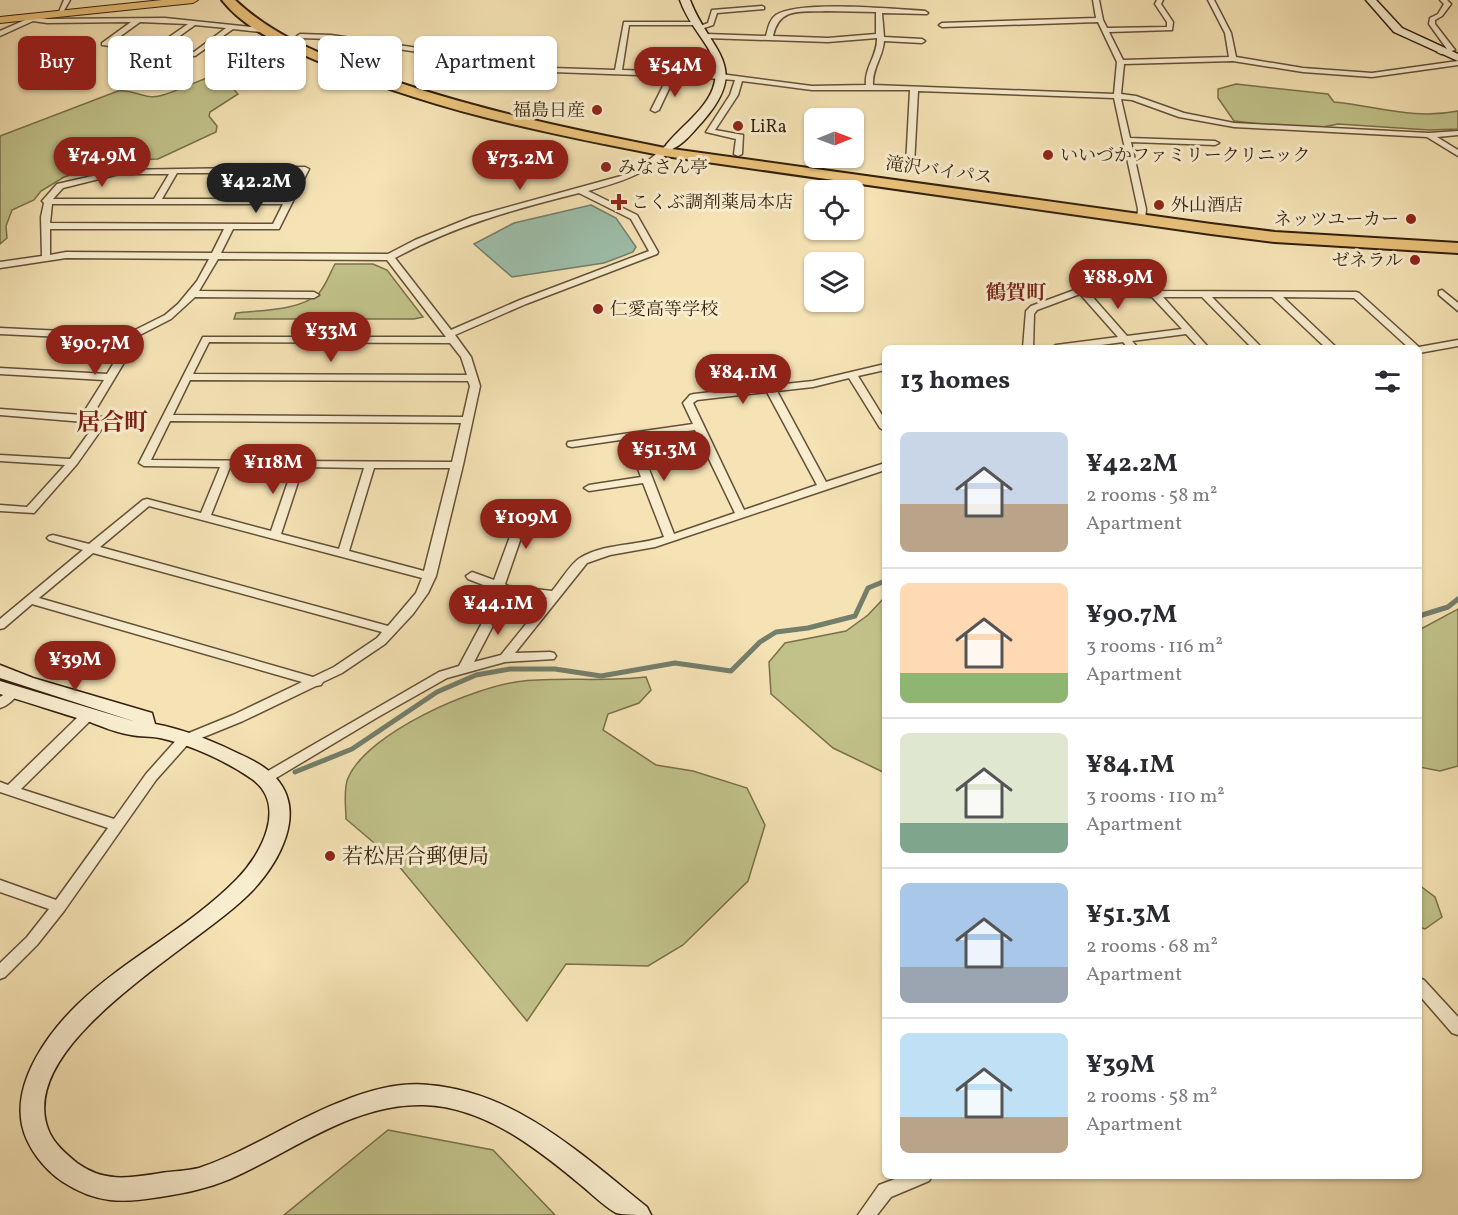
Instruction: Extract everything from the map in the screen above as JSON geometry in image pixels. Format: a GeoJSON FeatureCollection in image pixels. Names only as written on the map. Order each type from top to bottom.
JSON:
{"type":"FeatureCollection","features":[{"type":"Feature","properties":{"kind":"highway","name":"滝沢バイパス"},"geometry":{"type":"LineString","coordinates":[[228,0],[270,32],[283,36]]}},
{"type":"Feature","properties":{"kind":"highway","name":"滝沢バイパス"},"geometry":{"type":"LineString","coordinates":[[248,0],[290,36]]}},
{"type":"Feature","properties":{"kind":"highway","name":"滝沢バイパス"},"geometry":{"type":"LineString","coordinates":[[306,46],[361,74],[452,105],[536,127],[668,149],[1142,217],[1309,234],[1458,240]]}},
{"type":"Feature","properties":{"kind":"highway","name":"滝沢バイパス"},"geometry":{"type":"LineString","coordinates":[[668,149],[738,154],[1275,237],[1458,248]]}},
{"type":"Feature","properties":{"kind":"main road"},"geometry":{"type":"LineString","coordinates":[[0,15],[141,0]]}},
{"type":"Feature","properties":{"kind":"main road"},"geometry":{"type":"LineString","coordinates":[[0,20],[28,19],[63,7],[193,0]]}},
{"type":"Feature","properties":{"kind":"street"},"geometry":{"type":"LineString","coordinates":[[0,266],[46,256],[390,257],[412,244],[464,221],[624,178],[645,168],[668,149],[708,111],[718,91],[720,76],[718,60],[685,0]]}},
{"type":"Feature","properties":{"kind":"street"},"geometry":{"type":"LineString","coordinates":[[1096,0],[1100,20],[1121,62],[1117,96],[1142,217]]}},
{"type":"Feature","properties":{"kind":"street"},"geometry":{"type":"LineString","coordinates":[[1106,30],[1170,29],[1170,22],[1158,4],[1160,0]]}},
{"type":"Feature","properties":{"kind":"street"},"geometry":{"type":"LineString","coordinates":[[1211,0],[1228,33],[1233,59]]}},
{"type":"Feature","properties":{"kind":"street"},"geometry":{"type":"LineString","coordinates":[[1371,0],[1398,30],[1458,58]]}},
{"type":"Feature","properties":{"kind":"street"},"geometry":{"type":"LineString","coordinates":[[1441,52],[1451,50],[1432,24],[1432,19],[1448,4],[1443,0]]}},
{"type":"Feature","properties":{"kind":"street"},"geometry":{"type":"LineString","coordinates":[[700,30],[711,24],[714,11],[762,4],[766,16],[776,18]]}},
{"type":"Feature","properties":{"kind":"street"},"geometry":{"type":"LineString","coordinates":[[769,37],[776,18],[781,14],[795,11],[925,13]]}},
{"type":"Feature","properties":{"kind":"street"},"geometry":{"type":"LineString","coordinates":[[879,14],[918,18]]}},
{"type":"Feature","properties":{"kind":"street"},"geometry":{"type":"LineString","coordinates":[[870,87],[869,70],[881,51],[879,14]]}},
{"type":"Feature","properties":{"kind":"street"},"geometry":{"type":"LineString","coordinates":[[0,34],[28,19],[140,19],[270,32]]}},
{"type":"Feature","properties":{"kind":"street"},"geometry":{"type":"LineString","coordinates":[[116,36],[140,19]]}},
{"type":"Feature","properties":{"kind":"street"},"geometry":{"type":"LineString","coordinates":[[942,25],[1100,20]]}},
{"type":"Feature","properties":{"kind":"street"},"geometry":{"type":"LineString","coordinates":[[176,36],[194,23]]}},
{"type":"Feature","properties":{"kind":"street"},"geometry":{"type":"LineString","coordinates":[[618,73],[626,23],[769,37],[828,40],[880,38],[922,41]]}},
{"type":"Feature","properties":{"kind":"street"},"geometry":{"type":"LineString","coordinates":[[193,54],[232,27]]}},
{"type":"Feature","properties":{"kind":"street"},"geometry":{"type":"LineString","coordinates":[[306,38],[331,37],[552,70],[720,76],[812,88],[870,87],[1117,96],[1132,98],[1182,115],[1234,125],[1429,135],[1458,133]]}},
{"type":"Feature","properties":{"kind":"street"},"geometry":{"type":"LineString","coordinates":[[1121,62],[1233,59],[1304,70],[1372,75],[1458,63]]}},
{"type":"Feature","properties":{"kind":"street"},"geometry":{"type":"LineString","coordinates":[[655,110],[672,75]]}},
{"type":"Feature","properties":{"kind":"street"},"geometry":{"type":"LineString","coordinates":[[738,154],[740,137],[710,132],[734,95],[739,79]]}},
{"type":"Feature","properties":{"kind":"street"},"geometry":{"type":"LineString","coordinates":[[910,165],[915,89]]}},
{"type":"Feature","properties":{"kind":"street"},"geometry":{"type":"LineString","coordinates":[[1429,135],[1458,153]]}},
{"type":"Feature","properties":{"kind":"street"},"geometry":{"type":"LineString","coordinates":[[1127,140],[1215,143]]}},
{"type":"Feature","properties":{"kind":"street"},"geometry":{"type":"LineString","coordinates":[[46,256],[46,201],[51,191],[60,186],[96,176],[175,170],[305,169],[276,227],[47,226]]}},
{"type":"Feature","properties":{"kind":"street"},"geometry":{"type":"LineString","coordinates":[[157,201],[175,170]]}},
{"type":"Feature","properties":{"kind":"street"},"geometry":{"type":"LineString","coordinates":[[224,201],[240,170]]}},
{"type":"Feature","properties":{"kind":"street"},"geometry":{"type":"LineString","coordinates":[[458,465],[144,464],[206,339],[452,337],[522,302],[654,252],[634,218],[580,190]]}},
{"type":"Feature","properties":{"kind":"street"},"geometry":{"type":"LineString","coordinates":[[46,201],[288,202]]}},
{"type":"Feature","properties":{"kind":"street"},"geometry":{"type":"LineString","coordinates":[[0,331],[128,337],[181,309],[196,294],[230,226]]}},
{"type":"Feature","properties":{"kind":"street"},"geometry":{"type":"LineString","coordinates":[[0,973],[32,941],[59,907],[151,777],[184,741],[318,682],[358,658],[392,631],[422,593],[430,576],[458,465],[473,399],[473,378],[466,357],[390,257]]}},
{"type":"Feature","properties":{"kind":"street"},"geometry":{"type":"LineString","coordinates":[[1082,291],[1131,345]]}},
{"type":"Feature","properties":{"kind":"street"},"geometry":{"type":"LineString","coordinates":[[1028,345],[1029,313],[1034,308],[1069,293],[1082,291],[1205,295],[1356,295],[1412,345]]}},
{"type":"Feature","properties":{"kind":"street"},"geometry":{"type":"LineString","coordinates":[[1442,293],[1458,308]]}},
{"type":"Feature","properties":{"kind":"street"},"geometry":{"type":"LineString","coordinates":[[196,294],[314,295]]}},
{"type":"Feature","properties":{"kind":"street"},"geometry":{"type":"LineString","coordinates":[[1155,294],[1201,345]]}},
{"type":"Feature","properties":{"kind":"street"},"geometry":{"type":"LineString","coordinates":[[1205,295],[1254,345]]}},
{"type":"Feature","properties":{"kind":"street"},"geometry":{"type":"LineString","coordinates":[[1275,295],[1329,345]]}},
{"type":"Feature","properties":{"kind":"street"},"geometry":{"type":"LineString","coordinates":[[1083,345],[1189,332]]}},
{"type":"Feature","properties":{"kind":"street"},"geometry":{"type":"LineString","coordinates":[[86,417],[132,341],[128,337]]}},
{"type":"Feature","properties":{"kind":"street"},"geometry":{"type":"LineString","coordinates":[[1422,349],[1458,343]]}},
{"type":"Feature","properties":{"kind":"street"},"geometry":{"type":"LineString","coordinates":[[741,515],[688,403],[694,397],[813,384],[882,368]]}},
{"type":"Feature","properties":{"kind":"street"},"geometry":{"type":"LineString","coordinates":[[0,371],[111,377]]}},
{"type":"Feature","properties":{"kind":"street"},"geometry":{"type":"LineString","coordinates":[[852,375],[882,423]]}},
{"type":"Feature","properties":{"kind":"street"},"geometry":{"type":"LineString","coordinates":[[189,377],[473,378]]}},
{"type":"Feature","properties":{"kind":"street"},"geometry":{"type":"LineString","coordinates":[[771,390],[823,487]]}},
{"type":"Feature","properties":{"kind":"street"},"geometry":{"type":"LineString","coordinates":[[0,412],[103,420],[73,462],[30,511],[0,508]]}},
{"type":"Feature","properties":{"kind":"street"},"geometry":{"type":"LineString","coordinates":[[168,418],[467,420]]}},
{"type":"Feature","properties":{"kind":"street"},"geometry":{"type":"LineString","coordinates":[[572,444],[699,426]]}},
{"type":"Feature","properties":{"kind":"street"},"geometry":{"type":"LineString","coordinates":[[632,436],[670,539]]}},
{"type":"Feature","properties":{"kind":"street"},"geometry":{"type":"LineString","coordinates":[[0,458],[73,462]]}},
{"type":"Feature","properties":{"kind":"street"},"geometry":{"type":"LineString","coordinates":[[205,517],[226,464]]}},
{"type":"Feature","properties":{"kind":"street"},"geometry":{"type":"LineString","coordinates":[[275,535],[299,464]]}},
{"type":"Feature","properties":{"kind":"street"},"geometry":{"type":"LineString","coordinates":[[343,554],[370,464]]}},
{"type":"Feature","properties":{"kind":"street"},"geometry":{"type":"LineString","coordinates":[[505,658],[583,561],[608,552],[639,548],[670,539],[882,467]]}},
{"type":"Feature","properties":{"kind":"street"},"geometry":{"type":"LineString","coordinates":[[589,488],[648,479]]}},
{"type":"Feature","properties":{"kind":"street"},"geometry":{"type":"LineString","coordinates":[[0,625],[147,502],[430,576]]}},
{"type":"Feature","properties":{"kind":"street"},"geometry":{"type":"LineString","coordinates":[[464,669],[502,587],[526,506]]}},
{"type":"Feature","properties":{"kind":"street"},"geometry":{"type":"LineString","coordinates":[[53,537],[392,631]]}},
{"type":"Feature","properties":{"kind":"street"},"geometry":{"type":"LineString","coordinates":[[472,576],[502,587],[554,595]]}},
{"type":"Feature","properties":{"kind":"street"},"geometry":{"type":"LineString","coordinates":[[31,600],[318,682]]}},
{"type":"Feature","properties":{"kind":"street"},"geometry":{"type":"LineString","coordinates":[[266,778],[443,675],[505,658],[550,656]]}},
{"type":"Feature","properties":{"kind":"street"},"geometry":{"type":"LineString","coordinates":[[0,671],[26,682],[145,718],[146,728]]}},
{"type":"Feature","properties":{"kind":"street"},"geometry":{"type":"LineString","coordinates":[[4,695],[88,715],[132,729],[146,728],[184,741],[241,763],[266,778],[278,796],[280,823],[276,840],[259,871],[227,901],[134,970],[70,1026],[41,1068],[32,1114],[38,1137],[53,1159],[82,1182],[122,1191],[197,1180],[351,1108],[387,1097],[429,1095],[468,1103],[523,1127],[638,1215]]}},
{"type":"Feature","properties":{"kind":"street"},"geometry":{"type":"LineString","coordinates":[[5,788],[88,715]]}},
{"type":"Feature","properties":{"kind":"street"},"geometry":{"type":"LineString","coordinates":[[5,788],[116,825]]}},
{"type":"Feature","properties":{"kind":"street"},"geometry":{"type":"LineString","coordinates":[[0,886],[59,907]]}},
{"type":"Feature","properties":{"kind":"street"},"geometry":{"type":"LineString","coordinates":[[1422,987],[1458,1028]]}},
{"type":"Feature","properties":{"kind":"street"},"geometry":{"type":"LineString","coordinates":[[867,1215],[885,1191],[915,1179]]}},
{"type":"Feature","properties":{"kind":"green space"},"geometry":{"type":"Polygon","coordinates":[[[205,79],[205,90],[234,90],[238,94],[210,112],[209,116],[217,126],[216,132],[158,159],[117,160],[64,177],[41,191],[34,200],[12,210],[6,226],[7,238],[0,244],[0,136],[118,91],[151,97],[176,90],[193,90],[193,83],[205,79]]]}},
{"type":"Feature","properties":{"kind":"green space"},"geometry":{"type":"Polygon","coordinates":[[[1236,84],[1328,94],[1334,102],[1411,113],[1458,111],[1458,129],[1429,130],[1338,124],[1323,127],[1234,121],[1218,98],[1218,89],[1236,84]]]}},
{"type":"Feature","properties":{"kind":"green space"},"geometry":{"type":"Polygon","coordinates":[[[335,264],[373,264],[387,270],[423,317],[414,319],[234,319],[236,313],[280,309],[311,299],[326,283],[335,264]]]}},
{"type":"Feature","properties":{"kind":"green space"},"geometry":{"type":"Polygon","coordinates":[[[882,600],[882,772],[833,748],[771,694],[769,662],[785,643],[846,631],[868,615],[882,600]]]}},
{"type":"Feature","properties":{"kind":"green space"},"geometry":{"type":"Polygon","coordinates":[[[1458,609],[1458,766],[1440,771],[1422,768],[1422,628],[1458,609]]]}},
{"type":"Feature","properties":{"kind":"green space"},"geometry":{"type":"Polygon","coordinates":[[[646,677],[651,690],[639,703],[608,714],[603,730],[656,765],[693,771],[747,788],[765,825],[748,881],[683,945],[648,966],[566,964],[527,1021],[393,859],[346,819],[346,782],[359,761],[377,744],[400,728],[425,714],[478,692],[523,681],[646,677]]]}},
{"type":"Feature","properties":{"kind":"green space"},"geometry":{"type":"Polygon","coordinates":[[[1422,887],[1435,897],[1442,917],[1425,929],[1422,928],[1422,887]]]}},
{"type":"Feature","properties":{"kind":"green space"},"geometry":{"type":"Polygon","coordinates":[[[388,1130],[493,1150],[555,1215],[284,1215],[388,1130]]]}},
{"type":"Feature","properties":{"kind":"shaded area"},"geometry":{"type":"Polygon","coordinates":[[[591,205],[616,218],[636,247],[633,252],[604,263],[512,277],[474,244],[514,223],[591,205]]]}},
{"type":"Feature","properties":{"kind":"waterway"},"geometry":{"type":"LineString","coordinates":[[295,772],[352,749],[437,692],[476,675],[510,669],[555,669],[601,676],[675,663],[731,671],[760,642],[776,632],[808,628],[855,616],[868,588],[882,582]]}},
{"type":"Feature","properties":{"kind":"waterway"},"geometry":{"type":"LineString","coordinates":[[1422,615],[1448,607],[1458,599]]}},
{"type":"Feature","properties":{"kind":"waterway"},"geometry":{"type":"LineString","coordinates":[[0,681],[15,686]]}},
{"type":"Feature","properties":{"kind":"place","name":"福島日産"},"geometry":{"type":"Point","coordinates":[597,110]}},
{"type":"Feature","properties":{"kind":"place","name":"LiRa"},"geometry":{"type":"Point","coordinates":[738,126]}},
{"type":"Feature","properties":{"kind":"place","name":"いいづかファミリークリニック"},"geometry":{"type":"Point","coordinates":[1048,155]}},
{"type":"Feature","properties":{"kind":"place","name":"みなさん亭"},"geometry":{"type":"Point","coordinates":[606,167]}},
{"type":"Feature","properties":{"kind":"place","name":"こくぶ調剤薬局本店"},"geometry":{"type":"Point","coordinates":[619,202]}},
{"type":"Feature","properties":{"kind":"place","name":"外山酒店"},"geometry":{"type":"Point","coordinates":[1159,205]}},
{"type":"Feature","properties":{"kind":"place","name":"ネッツユーカー"},"geometry":{"type":"Point","coordinates":[1411,219]}},
{"type":"Feature","properties":{"kind":"place","name":"ゼネラル"},"geometry":{"type":"Point","coordinates":[1415,260]}},
{"type":"Feature","properties":{"kind":"place","name":"仁愛高等学校"},"geometry":{"type":"Point","coordinates":[598,309]}},
{"type":"Feature","properties":{"kind":"place","name":"若松居合郵便局"},"geometry":{"type":"Point","coordinates":[330,856]}},
{"type":"Feature","properties":{"kind":"district","name":"鶴賀町"},"geometry":{"type":"Point","coordinates":[1016,292]}},
{"type":"Feature","properties":{"kind":"district","name":"居合町"},"geometry":{"type":"Point","coordinates":[112,422]}}]}
